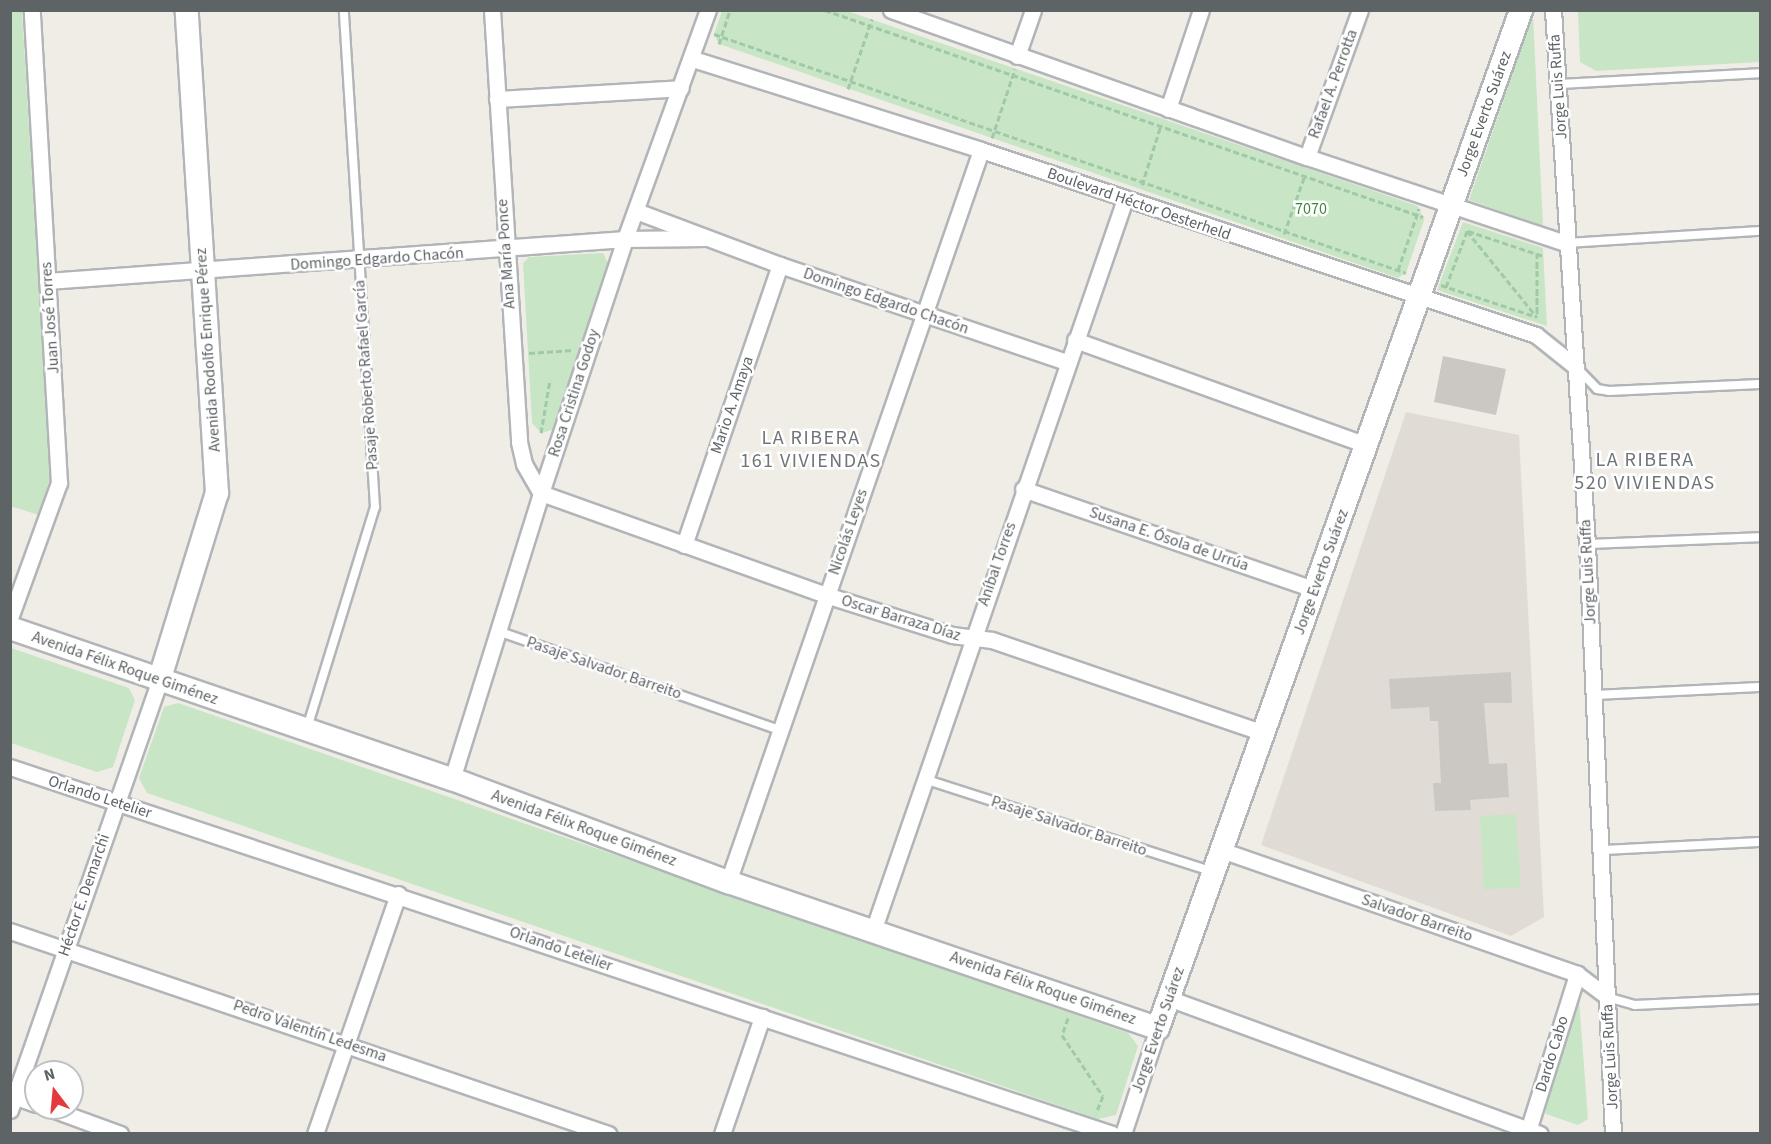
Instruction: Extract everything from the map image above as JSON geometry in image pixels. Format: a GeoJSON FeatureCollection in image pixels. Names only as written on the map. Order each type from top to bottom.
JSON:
{"type":"FeatureCollection","features":[{"type":"Feature","properties":{"kind":"street","name":"Juan José Torres"},"geometry":{"type":"LineString","coordinates":[[10,618],[59,483],[32,10]]}},
{"type":"Feature","properties":{"kind":"street","name":"Avenida Rodolfo Enrique Pérez"},"geometry":{"type":"LineString","coordinates":[[159,681],[217,493],[188,10]]}},
{"type":"Feature","properties":{"kind":"street","name":"Ana María Ponce"},"geometry":{"type":"LineString","coordinates":[[492,10],[504,250],[519,442],[524,464],[541,493]]}},
{"type":"Feature","properties":{"kind":"street","name":"Rosa Cristina Godoy"},"geometry":{"type":"LineString","coordinates":[[452,779],[496,631],[625,239],[693,59],[708,10]]}},
{"type":"Feature","properties":{"kind":"street"},"geometry":{"type":"LineString","coordinates":[[891,10],[1016,62],[1307,163],[1566,243]]}},
{"type":"Feature","properties":{"kind":"street"},"geometry":{"type":"LineString","coordinates":[[1016,62],[1033,10]]}},
{"type":"Feature","properties":{"kind":"street"},"geometry":{"type":"LineString","coordinates":[[1166,114],[1201,10]]}},
{"type":"Feature","properties":{"kind":"street","name":"Rafael A. Perrotta"},"geometry":{"type":"LineString","coordinates":[[1307,163],[1360,10]]}},
{"type":"Feature","properties":{"kind":"street","name":"Jorge Everto Suárez"},"geometry":{"type":"LineString","coordinates":[[1123,1134],[1168,998],[1521,10]]}},
{"type":"Feature","properties":{"kind":"street","name":"Jorge Luis Ruffa"},"geometry":{"type":"LineString","coordinates":[[1553,10],[1559,84],[1566,243],[1587,544],[1603,850],[1613,1134]]}},
{"type":"Feature","properties":{"kind":"street","name":"Boulevard Héctor Oesterheld"},"geometry":{"type":"LineString","coordinates":[[693,59],[981,150],[1418,299],[1536,335],[1576,367]]}},
{"type":"Feature","properties":{"kind":"street"},"geometry":{"type":"LineString","coordinates":[[497,99],[681,88]]}},
{"type":"Feature","properties":{"kind":"street","name":"Nicolás Leyes"},"geometry":{"type":"LineString","coordinates":[[728,882],[922,313],[981,150]]}},
{"type":"Feature","properties":{"kind":"street","name":"Aníbal Torres"},"geometry":{"type":"LineString","coordinates":[[873,931],[971,638],[1125,199]]}},
{"type":"Feature","properties":{"kind":"street","name":"Domingo Edgardo Chacón"},"geometry":{"type":"LineString","coordinates":[[636,211],[780,266],[1067,362]]}},
{"type":"Feature","properties":{"kind":"street","name":"Domingo Edgardo Chacón"},"geometry":{"type":"LineString","coordinates":[[47,281],[358,261],[625,239],[706,238]]}},
{"type":"Feature","properties":{"kind":"street","name":"Mario A. Amaya"},"geometry":{"type":"LineString","coordinates":[[684,545],[780,266]]}},
{"type":"Feature","properties":{"kind":"street"},"geometry":{"type":"LineString","coordinates":[[1075,340],[1366,445]]}},
{"type":"Feature","properties":{"kind":"street","name":"Susana E. Ósola de Urrúa"},"geometry":{"type":"LineString","coordinates":[[1023,489],[1314,589]]}},
{"type":"Feature","properties":{"kind":"street","name":"Oscar Barraza Díaz"},"geometry":{"type":"LineString","coordinates":[[541,493],[826,595],[971,638],[992,640],[1263,733]]}},
{"type":"Feature","properties":{"kind":"street","name":"Avenida Félix Roque Giménez"},"geometry":{"type":"LineString","coordinates":[[10,627],[159,681],[452,779],[728,882],[1158,1028]]}},
{"type":"Feature","properties":{"kind":"street","name":"Héctor E. Demarchi"},"geometry":{"type":"LineString","coordinates":[[12,1100],[159,681]]}},
{"type":"Feature","properties":{"kind":"street","name":"Orlando Letelier"},"geometry":{"type":"LineString","coordinates":[[10,767],[398,894],[1112,1134]]}},
{"type":"Feature","properties":{"kind":"street","name":"Salvador Barreito"},"geometry":{"type":"LineString","coordinates":[[1221,850],[1577,974],[1607,998]]}},
{"type":"Feature","properties":{"kind":"street"},"geometry":{"type":"LineString","coordinates":[[315,1134],[398,894]]}},
{"type":"Feature","properties":{"kind":"street","name":"Pedro Valentín Ledesma"},"geometry":{"type":"LineString","coordinates":[[10,931],[346,1043],[608,1134]]}},
{"type":"Feature","properties":{"kind":"street","name":"Dardo Cabo"},"geometry":{"type":"LineString","coordinates":[[1532,1132],[1577,974]]}},
{"type":"Feature","properties":{"kind":"street"},"geometry":{"type":"LineString","coordinates":[[1168,998],[1532,1132]]}},
{"type":"Feature","properties":{"kind":"street"},"geometry":{"type":"LineString","coordinates":[[722,1134],[762,1017]]}},
{"type":"Feature","properties":{"kind":"street"},"geometry":{"type":"LineString","coordinates":[[81,1120],[120,1134]]}},
{"type":"Feature","properties":{"kind":"lane","name":"Pasaje Roberto Rafael García"},"geometry":{"type":"LineString","coordinates":[[306,730],[375,507],[344,10]]}},
{"type":"Feature","properties":{"kind":"lane"},"geometry":{"type":"LineString","coordinates":[[1559,84],[1761,73]]}},
{"type":"Feature","properties":{"kind":"lane"},"geometry":{"type":"LineString","coordinates":[[1566,243],[1761,231]]}},
{"type":"Feature","properties":{"kind":"lane"},"geometry":{"type":"LineString","coordinates":[[1576,367],[1596,388],[1609,391],[1761,384]]}},
{"type":"Feature","properties":{"kind":"lane"},"geometry":{"type":"LineString","coordinates":[[1587,544],[1761,537]]}},
{"type":"Feature","properties":{"kind":"lane","name":"Pasaje Salvador Barreito"},"geometry":{"type":"LineString","coordinates":[[496,631],[779,730]]}},
{"type":"Feature","properties":{"kind":"lane"},"geometry":{"type":"LineString","coordinates":[[1594,695],[1761,687]]}},
{"type":"Feature","properties":{"kind":"lane","name":"Pasaje Salvador Barreito"},"geometry":{"type":"LineString","coordinates":[[924,779],[1214,872]]}},
{"type":"Feature","properties":{"kind":"lane"},"geometry":{"type":"LineString","coordinates":[[1603,850],[1761,842]]}},
{"type":"Feature","properties":{"kind":"lane"},"geometry":{"type":"LineString","coordinates":[[1607,998],[1635,1005],[1761,999]]}},
{"type":"Feature","properties":{"kind":"path"},"geometry":{"type":"LineString","coordinates":[[719,44],[730,10]]}},
{"type":"Feature","properties":{"kind":"path"},"geometry":{"type":"LineString","coordinates":[[825,10],[1423,217]]}},
{"type":"Feature","properties":{"kind":"path"},"geometry":{"type":"LineString","coordinates":[[848,89],[872,19]]}},
{"type":"Feature","properties":{"kind":"path"},"geometry":{"type":"LineString","coordinates":[[714,34],[1406,273]]}},
{"type":"Feature","properties":{"kind":"path"},"geometry":{"type":"LineString","coordinates":[[992,138],[1016,62]]}},
{"type":"Feature","properties":{"kind":"path"},"geometry":{"type":"LineString","coordinates":[[1140,189],[1166,114]]}},
{"type":"Feature","properties":{"kind":"path"},"geometry":{"type":"LineString","coordinates":[[1282,239],[1305,176],[1307,163]]}},
{"type":"Feature","properties":{"kind":"path"},"geometry":{"type":"LineString","coordinates":[[1395,277],[1419,209]]}},
{"type":"Feature","properties":{"kind":"path"},"geometry":{"type":"LineString","coordinates":[[1446,287],[1468,223]]}},
{"type":"Feature","properties":{"kind":"path"},"geometry":{"type":"LineString","coordinates":[[1467,231],[1543,256]]}},
{"type":"Feature","properties":{"kind":"path"},"geometry":{"type":"LineString","coordinates":[[1467,231],[1538,317]]}},
{"type":"Feature","properties":{"kind":"path"},"geometry":{"type":"LineString","coordinates":[[1537,253],[1537,323]]}},
{"type":"Feature","properties":{"kind":"path"},"geometry":{"type":"LineString","coordinates":[[1439,284],[1538,317]]}},
{"type":"Feature","properties":{"kind":"path"},"geometry":{"type":"LineString","coordinates":[[527,353],[579,350]]}},
{"type":"Feature","properties":{"kind":"path"},"geometry":{"type":"LineString","coordinates":[[541,433],[550,380]]}},
{"type":"Feature","properties":{"kind":"path"},"geometry":{"type":"LineString","coordinates":[[1069,1013],[1062,1035],[1103,1096],[1094,1118]]}},
{"type":"Feature","properties":{"kind":"shaded area"},"geometry":{"type":"Polygon","coordinates":[[[1406,412],[1519,435],[1544,917],[1511,936],[1261,845],[1406,412]]]}},
{"type":"Feature","properties":{"kind":"green space"},"geometry":{"type":"Polygon","coordinates":[[[10,11],[22,11],[50,478],[39,515],[10,506],[10,11]]]}},
{"type":"Feature","properties":{"kind":"green space","name":"7070"},"geometry":{"type":"Polygon","coordinates":[[[722,11],[847,11],[1418,206],[1424,220],[1406,273],[1398,278],[719,44],[714,34],[722,11]]]}},
{"type":"Feature","properties":{"kind":"green space"},"geometry":{"type":"Polygon","coordinates":[[[1578,11],[1760,11],[1760,62],[1596,71],[1580,62],[1578,11]]]}},
{"type":"Feature","properties":{"kind":"green space"},"geometry":{"type":"Polygon","coordinates":[[[1533,15],[1543,226],[1469,200],[1533,15]]]}},
{"type":"Feature","properties":{"kind":"green space"},"geometry":{"type":"Polygon","coordinates":[[[1463,222],[1543,248],[1547,326],[1437,290],[1463,222]]]}},
{"type":"Feature","properties":{"kind":"green space"},"geometry":{"type":"Polygon","coordinates":[[[603,253],[609,265],[552,430],[541,433],[532,423],[523,263],[529,257],[603,253]]]}},
{"type":"Feature","properties":{"kind":"green space"},"geometry":{"type":"Polygon","coordinates":[[[11,648],[129,688],[135,700],[113,767],[97,772],[11,743],[11,648]]]}},
{"type":"Feature","properties":{"kind":"green space"},"geometry":{"type":"Polygon","coordinates":[[[178,703],[1128,1033],[1138,1046],[1116,1115],[1098,1119],[147,793],[139,778],[164,707],[178,703]]]}},
{"type":"Feature","properties":{"kind":"green space"},"geometry":{"type":"Polygon","coordinates":[[[1516,814],[1521,887],[1484,890],[1480,816],[1516,814]]]}},
{"type":"Feature","properties":{"kind":"green space"},"geometry":{"type":"Polygon","coordinates":[[[1579,1000],[1588,1119],[1578,1125],[1546,1114],[1544,1102],[1579,1000]]]}},
{"type":"Feature","properties":{"kind":"building"},"geometry":{"type":"Polygon","coordinates":[[[1443,356],[1506,369],[1496,415],[1434,402],[1443,356]]]}},
{"type":"Feature","properties":{"kind":"building"},"geometry":{"type":"Polygon","coordinates":[[[1511,672],[1512,703],[1484,703],[1489,764],[1507,763],[1509,797],[1470,800],[1471,810],[1435,811],[1433,783],[1441,783],[1438,721],[1430,721],[1429,707],[1391,709],[1389,679],[1511,672]]]}},
{"type":"Feature","properties":{"kind":"district","name":"LA RIBERA 161 VIVIENDAS"},"geometry":{"type":"Point","coordinates":[811,450]}},
{"type":"Feature","properties":{"kind":"district","name":"LA RIBERA 520 VIVIENDAS"},"geometry":{"type":"Point","coordinates":[1645,472]}}]}
